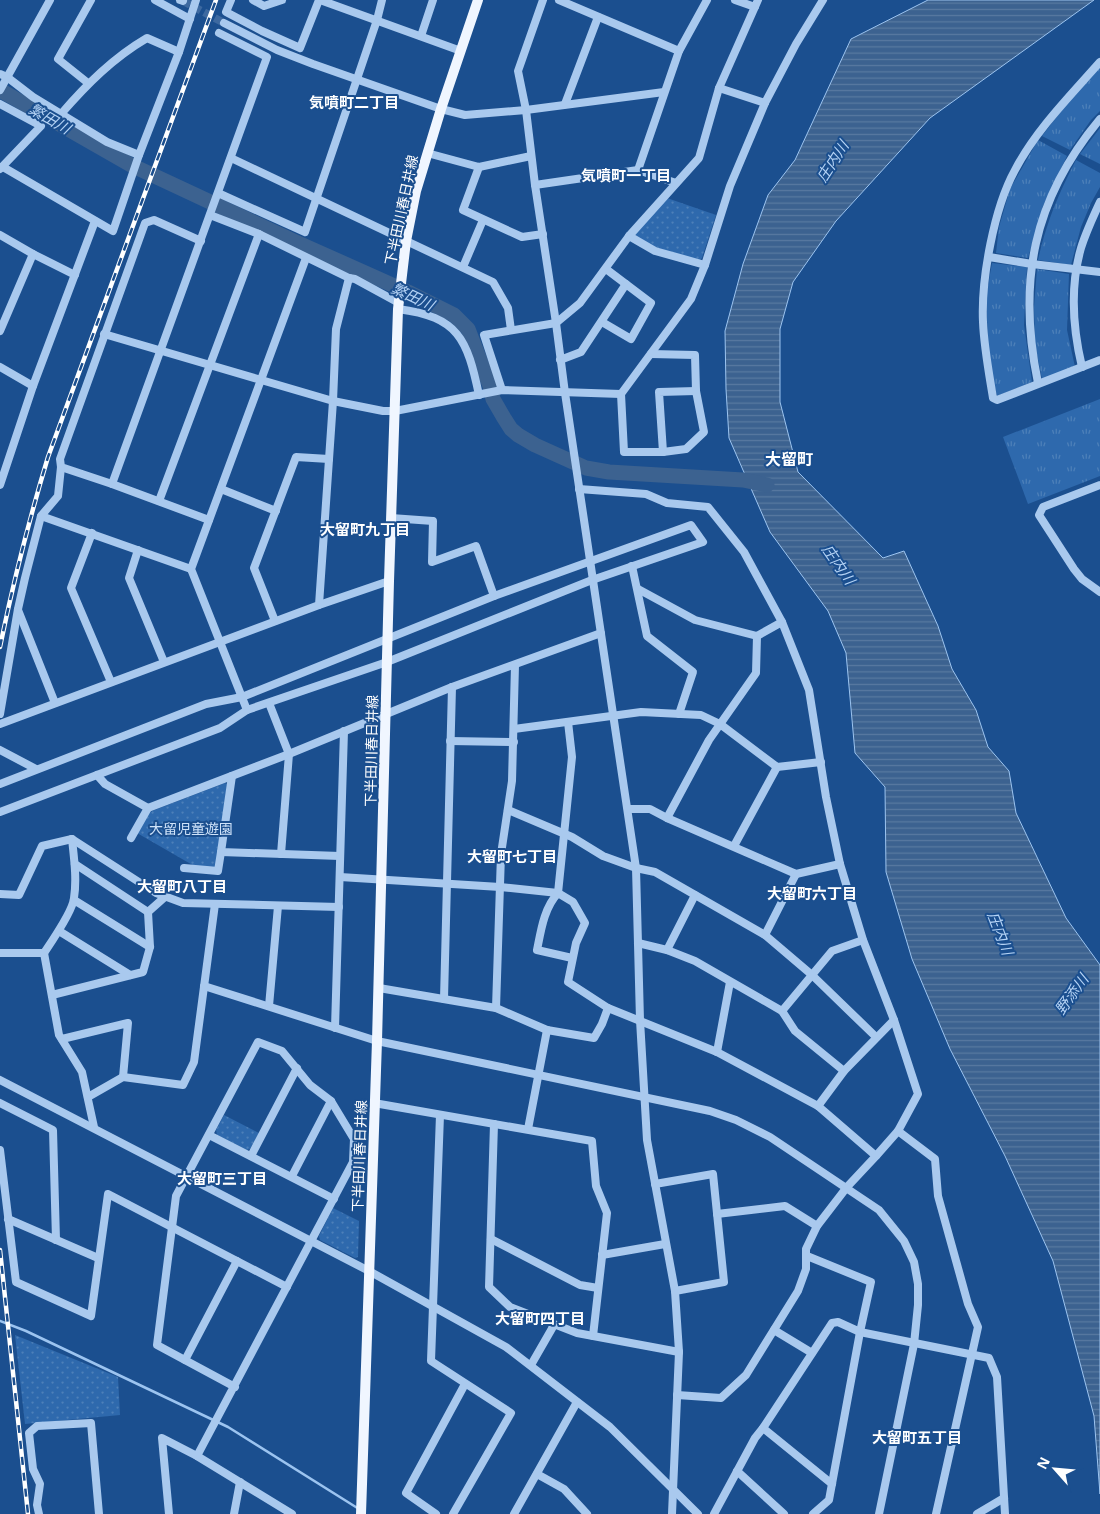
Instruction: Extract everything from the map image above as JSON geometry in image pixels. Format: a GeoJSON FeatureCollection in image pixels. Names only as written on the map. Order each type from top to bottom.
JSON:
{"type":"FeatureCollection","features":[{"type":"Feature","properties":{"kind":"main road","name":"下半田川春日井線"},"geometry":{"type":"LineString","coordinates":[[362,1514],[379,988],[386,662],[399,305],[406,241],[416,191],[441,109],[478,0]]}},
{"type":"Feature","properties":{"kind":"street"},"geometry":{"type":"LineString","coordinates":[[0,90],[3,76],[50,0]]}},
{"type":"Feature","properties":{"kind":"street"},"geometry":{"type":"LineString","coordinates":[[88,83],[58,59],[91,0]]}},
{"type":"Feature","properties":{"kind":"street"},"geometry":{"type":"LineString","coordinates":[[155,0],[190,19]]}},
{"type":"Feature","properties":{"kind":"street"},"geometry":{"type":"LineString","coordinates":[[0,104],[41,126],[1,168],[113,231],[196,0]]}},
{"type":"Feature","properties":{"kind":"street"},"geometry":{"type":"LineString","coordinates":[[230,0],[226,12],[300,48],[319,0],[460,51]]}},
{"type":"Feature","properties":{"kind":"street"},"geometry":{"type":"LineString","coordinates":[[253,0],[264,6],[282,0]]}},
{"type":"Feature","properties":{"kind":"street"},"geometry":{"type":"LineString","coordinates":[[218,194],[305,232],[377,20],[382,0]]}},
{"type":"Feature","properties":{"kind":"street"},"geometry":{"type":"LineString","coordinates":[[421,36],[433,0]]}},
{"type":"Feature","properties":{"kind":"street"},"geometry":{"type":"LineString","coordinates":[[543,0],[518,71],[526,110],[570,432],[636,868],[640,1020],[647,1140],[675,1291],[679,1352],[672,1514]]}},
{"type":"Feature","properties":{"kind":"street"},"geometry":{"type":"LineString","coordinates":[[559,0],[679,51]]}},
{"type":"Feature","properties":{"kind":"street"},"geometry":{"type":"LineString","coordinates":[[638,170],[679,51],[707,0]]}},
{"type":"Feature","properties":{"kind":"street"},"geometry":{"type":"LineString","coordinates":[[502,390],[484,335],[556,323],[580,303],[629,236],[699,158],[719,88],[757,3],[734,0]]}},
{"type":"Feature","properties":{"kind":"street"},"geometry":{"type":"LineString","coordinates":[[650,354],[695,355],[696,391],[704,432],[686,449],[663,452],[624,452],[621,394],[650,354],[691,299],[730,186],[765,103],[796,44],[823,0]]}},
{"type":"Feature","properties":{"kind":"street"},"geometry":{"type":"LineString","coordinates":[[565,104],[598,17]]}},
{"type":"Feature","properties":{"kind":"street"},"geometry":{"type":"LineString","coordinates":[[224,23],[277,50],[441,109],[466,115],[526,110],[664,92]]}},
{"type":"Feature","properties":{"kind":"street"},"geometry":{"type":"LineString","coordinates":[[112,484],[267,57],[219,33]]}},
{"type":"Feature","properties":{"kind":"street"},"geometry":{"type":"LineString","coordinates":[[61,114],[88,83],[124,52],[147,38],[178,52]]}},
{"type":"Feature","properties":{"kind":"street"},"geometry":{"type":"LineString","coordinates":[[1100,62],[1035,138],[1015,170],[1000,204],[984,286],[983,322],[993,398],[997,400],[1100,360]]}},
{"type":"Feature","properties":{"kind":"street"},"geometry":{"type":"LineString","coordinates":[[3,76],[33,98],[107,142],[139,155]]}},
{"type":"Feature","properties":{"kind":"street"},"geometry":{"type":"LineString","coordinates":[[719,88],[765,103]]}},
{"type":"Feature","properties":{"kind":"street"},"geometry":{"type":"LineString","coordinates":[[1038,383],[1030,340],[1028,307],[1032,264],[1040,224],[1052,192],[1066,165],[1100,119]]}},
{"type":"Feature","properties":{"kind":"street"},"geometry":{"type":"LineString","coordinates":[[427,153],[479,167],[531,156]]}},
{"type":"Feature","properties":{"kind":"street"},"geometry":{"type":"LineString","coordinates":[[231,158],[493,282],[508,308],[511,330]]}},
{"type":"Feature","properties":{"kind":"street"},"geometry":{"type":"LineString","coordinates":[[479,167],[463,210],[522,237],[543,234]]}},
{"type":"Feature","properties":{"kind":"street"},"geometry":{"type":"LineString","coordinates":[[535,185],[638,170],[676,183]]}},
{"type":"Feature","properties":{"kind":"street"},"geometry":{"type":"LineString","coordinates":[[1082,367],[1076,341],[1074,311],[1077,269],[1081,249],[1100,202]]}},
{"type":"Feature","properties":{"kind":"street"},"geometry":{"type":"LineString","coordinates":[[211,215],[259,234],[306,258],[355,279],[399,305],[447,323],[461,337],[472,364],[479,394]]}},
{"type":"Feature","properties":{"kind":"street"},"geometry":{"type":"LineString","coordinates":[[0,714],[18,610],[41,516],[58,496],[60,458],[145,223],[154,220],[201,241]]}},
{"type":"Feature","properties":{"kind":"street"},"geometry":{"type":"LineString","coordinates":[[463,268],[483,220]]}},
{"type":"Feature","properties":{"kind":"street"},"geometry":{"type":"LineString","coordinates":[[0,485],[33,386],[95,221]]}},
{"type":"Feature","properties":{"kind":"street"},"geometry":{"type":"LineString","coordinates":[[160,501],[259,234]]}},
{"type":"Feature","properties":{"kind":"street"},"geometry":{"type":"LineString","coordinates":[[0,235],[75,275]]}},
{"type":"Feature","properties":{"kind":"street"},"geometry":{"type":"LineString","coordinates":[[629,236],[655,251],[704,264]]}},
{"type":"Feature","properties":{"kind":"street"},"geometry":{"type":"LineString","coordinates":[[0,331],[33,254]]}},
{"type":"Feature","properties":{"kind":"street"},"geometry":{"type":"LineString","coordinates":[[989,257],[1100,272]]}},
{"type":"Feature","properties":{"kind":"street"},"geometry":{"type":"LineString","coordinates":[[246,710],[191,569],[306,258]]}},
{"type":"Feature","properties":{"kind":"street"},"geometry":{"type":"LineString","coordinates":[[602,322],[631,339],[651,303],[606,268]]}},
{"type":"Feature","properties":{"kind":"street"},"geometry":{"type":"LineString","coordinates":[[319,605],[336,329],[349,278]]}},
{"type":"Feature","properties":{"kind":"street"},"geometry":{"type":"LineString","coordinates":[[560,360],[581,352],[626,284]]}},
{"type":"Feature","properties":{"kind":"street"},"geometry":{"type":"LineString","coordinates":[[104,334],[333,401],[383,411],[395,411],[502,390],[621,394]]}},
{"type":"Feature","properties":{"kind":"street"},"geometry":{"type":"LineString","coordinates":[[0,367],[33,386]]}},
{"type":"Feature","properties":{"kind":"street"},"geometry":{"type":"LineString","coordinates":[[663,452],[659,392],[696,391]]}},
{"type":"Feature","properties":{"kind":"street"},"geometry":{"type":"LineString","coordinates":[[275,621],[254,568],[296,457],[329,459]]}},
{"type":"Feature","properties":{"kind":"street"},"geometry":{"type":"LineString","coordinates":[[61,467],[209,520]]}},
{"type":"Feature","properties":{"kind":"street"},"geometry":{"type":"LineString","coordinates":[[1100,485],[1043,507],[1039,515],[1078,574],[1100,592]]}},
{"type":"Feature","properties":{"kind":"street"},"geometry":{"type":"LineString","coordinates":[[221,488],[276,511]]}},
{"type":"Feature","properties":{"kind":"street"},"geometry":{"type":"LineString","coordinates":[[579,489],[646,494],[667,503],[708,508],[744,552],[782,622],[809,690],[826,796],[840,864],[863,940],[894,1020],[918,1094],[898,1131],[846,1187],[817,1226],[806,1249],[806,1269],[798,1291],[746,1375],[721,1398],[677,1395]]}},
{"type":"Feature","properties":{"kind":"street"},"geometry":{"type":"LineString","coordinates":[[41,516],[191,569]]}},
{"type":"Feature","properties":{"kind":"street"},"geometry":{"type":"LineString","coordinates":[[391,518],[433,521],[432,562],[476,546],[494,596]]}},
{"type":"Feature","properties":{"kind":"street"},"geometry":{"type":"LineString","coordinates":[[0,784],[206,704],[242,697],[494,596],[692,525],[703,542],[592,580],[386,662],[246,710],[220,728],[0,812]]}},
{"type":"Feature","properties":{"kind":"street"},"geometry":{"type":"LineString","coordinates":[[92,533],[71,588],[112,682]]}},
{"type":"Feature","properties":{"kind":"street"},"geometry":{"type":"LineString","coordinates":[[138,550],[129,578],[164,662]]}},
{"type":"Feature","properties":{"kind":"street"},"geometry":{"type":"LineString","coordinates":[[632,566],[647,636],[693,672],[679,714]]}},
{"type":"Feature","properties":{"kind":"street"},"geometry":{"type":"LineString","coordinates":[[0,724],[275,621],[389,581]]}},
{"type":"Feature","properties":{"kind":"street"},"geometry":{"type":"LineString","coordinates":[[638,589],[695,620],[757,636],[782,622]]}},
{"type":"Feature","properties":{"kind":"street"},"geometry":{"type":"LineString","coordinates":[[18,610],[55,703]]}},
{"type":"Feature","properties":{"kind":"street"},"geometry":{"type":"LineString","coordinates":[[131,838],[148,808],[289,754],[452,687],[601,633]]}},
{"type":"Feature","properties":{"kind":"street"},"geometry":{"type":"LineString","coordinates":[[667,818],[709,740],[756,673],[757,636]]}},
{"type":"Feature","properties":{"kind":"street"},"geometry":{"type":"LineString","coordinates":[[496,1008],[500,854],[512,781],[516,665]]}},
{"type":"Feature","properties":{"kind":"street"},"geometry":{"type":"LineString","coordinates":[[444,999],[452,687]]}},
{"type":"Feature","properties":{"kind":"street"},"geometry":{"type":"LineString","coordinates":[[269,703],[289,754],[281,854]]}},
{"type":"Feature","properties":{"kind":"street"},"geometry":{"type":"LineString","coordinates":[[514,729],[641,712],[701,715],[720,724],[777,767],[821,762]]}},
{"type":"Feature","properties":{"kind":"street"},"geometry":{"type":"LineString","coordinates":[[568,722],[572,757],[558,893],[554,897],[543,920],[537,950],[572,958]]}},
{"type":"Feature","properties":{"kind":"street"},"geometry":{"type":"LineString","coordinates":[[334,1028],[344,731]]}},
{"type":"Feature","properties":{"kind":"street"},"geometry":{"type":"LineString","coordinates":[[450,740],[514,742]]}},
{"type":"Feature","properties":{"kind":"street"},"geometry":{"type":"LineString","coordinates":[[0,750],[36,769]]}},
{"type":"Feature","properties":{"kind":"street"},"geometry":{"type":"LineString","coordinates":[[734,846],[777,767]]}},
{"type":"Feature","properties":{"kind":"street"},"geometry":{"type":"LineString","coordinates":[[97,775],[105,784],[148,808]]}},
{"type":"Feature","properties":{"kind":"street"},"geometry":{"type":"LineString","coordinates":[[184,868],[218,871],[232,776]]}},
{"type":"Feature","properties":{"kind":"street"},"geometry":{"type":"LineString","coordinates":[[628,809],[650,809],[796,874],[840,864]]}},
{"type":"Feature","properties":{"kind":"street"},"geometry":{"type":"LineString","coordinates":[[508,810],[565,834],[603,856],[636,868],[655,872],[764,935],[812,975],[876,1036]]}},
{"type":"Feature","properties":{"kind":"street"},"geometry":{"type":"LineString","coordinates":[[72,839],[74,900],[59,931],[44,953],[62,1040],[82,1072],[94,1127]]}},
{"type":"Feature","properties":{"kind":"street"},"geometry":{"type":"LineString","coordinates":[[0,894],[19,895],[42,846],[72,839],[156,893],[183,903],[339,907]]}},
{"type":"Feature","properties":{"kind":"street"},"geometry":{"type":"LineString","coordinates":[[221,852],[340,856]]}},
{"type":"Feature","properties":{"kind":"street"},"geometry":{"type":"LineString","coordinates":[[74,864],[148,912]]}},
{"type":"Feature","properties":{"kind":"street"},"geometry":{"type":"LineString","coordinates":[[764,935],[796,874]]}},
{"type":"Feature","properties":{"kind":"street"},"geometry":{"type":"LineString","coordinates":[[340,877],[447,883],[558,893],[572,902],[585,923],[576,943],[568,982],[608,1008],[717,1052],[818,1106],[876,1156]]}},
{"type":"Feature","properties":{"kind":"street"},"geometry":{"type":"LineString","coordinates":[[668,950],[695,895]]}},
{"type":"Feature","properties":{"kind":"street"},"geometry":{"type":"LineString","coordinates":[[148,912],[166,896]]}},
{"type":"Feature","properties":{"kind":"street"},"geometry":{"type":"LineString","coordinates":[[74,900],[150,947]]}},
{"type":"Feature","properties":{"kind":"street"},"geometry":{"type":"LineString","coordinates":[[88,1097],[122,1077],[183,1085],[194,1062],[215,904]]}},
{"type":"Feature","properties":{"kind":"street"},"geometry":{"type":"LineString","coordinates":[[269,1006],[278,906]]}},
{"type":"Feature","properties":{"kind":"street"},"geometry":{"type":"LineString","coordinates":[[52,995],[143,972],[150,947],[148,912]]}},
{"type":"Feature","properties":{"kind":"street"},"geometry":{"type":"LineString","coordinates":[[59,931],[130,975]]}},
{"type":"Feature","properties":{"kind":"street"},"geometry":{"type":"LineString","coordinates":[[782,1011],[832,951],[863,940]]}},
{"type":"Feature","properties":{"kind":"street"},"geometry":{"type":"LineString","coordinates":[[638,944],[668,950],[695,961],[782,1011],[794,1031],[844,1072]]}},
{"type":"Feature","properties":{"kind":"street"},"geometry":{"type":"LineString","coordinates":[[0,953],[44,953]]}},
{"type":"Feature","properties":{"kind":"street"},"geometry":{"type":"LineString","coordinates":[[717,1052],[730,982]]}},
{"type":"Feature","properties":{"kind":"street"},"geometry":{"type":"LineString","coordinates":[[204,986],[377,1041],[710,1111],[736,1120],[770,1136],[879,1210],[904,1241],[914,1262],[918,1284],[914,1344],[879,1514]]}},
{"type":"Feature","properties":{"kind":"street"},"geometry":{"type":"LineString","coordinates":[[379,988],[496,1008],[547,1030],[594,1038],[608,1008]]}},
{"type":"Feature","properties":{"kind":"street"},"geometry":{"type":"LineString","coordinates":[[818,1106],[844,1072],[876,1036],[894,1020]]}},
{"type":"Feature","properties":{"kind":"street"},"geometry":{"type":"LineString","coordinates":[[62,1040],[128,1023],[122,1077]]}},
{"type":"Feature","properties":{"kind":"street"},"geometry":{"type":"LineString","coordinates":[[528,1129],[547,1030]]}},
{"type":"Feature","properties":{"kind":"street"},"geometry":{"type":"LineString","coordinates":[[199,1453],[229,1398],[353,1162],[354,1140],[331,1101],[310,1085],[282,1051],[258,1042],[176,1196],[157,1345],[235,1386]]}},
{"type":"Feature","properties":{"kind":"street"},"geometry":{"type":"LineString","coordinates":[[251,1156],[297,1068]]}},
{"type":"Feature","properties":{"kind":"street"},"geometry":{"type":"LineString","coordinates":[[0,1080],[369,1271],[506,1347],[610,1428],[698,1514]]}},
{"type":"Feature","properties":{"kind":"street"},"geometry":{"type":"LineString","coordinates":[[292,1176],[331,1101]]}},
{"type":"Feature","properties":{"kind":"street"},"geometry":{"type":"LineString","coordinates":[[374,1103],[592,1141],[596,1186],[607,1213],[593,1336]]}},
{"type":"Feature","properties":{"kind":"street"},"geometry":{"type":"LineString","coordinates":[[0,1104],[53,1130],[56,1240]]}},
{"type":"Feature","properties":{"kind":"street"},"geometry":{"type":"LineString","coordinates":[[440,1115],[431,1362],[511,1413],[453,1514]]}},
{"type":"Feature","properties":{"kind":"street"},"geometry":{"type":"LineString","coordinates":[[494,1124],[490,1287],[510,1307],[576,1333],[679,1352]]}},
{"type":"Feature","properties":{"kind":"street"},"geometry":{"type":"LineString","coordinates":[[898,1131],[935,1160],[938,1196],[968,1304],[978,1327],[936,1514]]}},
{"type":"Feature","properties":{"kind":"street"},"geometry":{"type":"LineString","coordinates":[[209,1134],[334,1199]]}},
{"type":"Feature","properties":{"kind":"street"},"geometry":{"type":"LineString","coordinates":[[0,1150],[16,1282],[91,1316],[108,1194],[286,1287]]}},
{"type":"Feature","properties":{"kind":"street"},"geometry":{"type":"LineString","coordinates":[[655,1184],[713,1174],[724,1282],[675,1291]]}},
{"type":"Feature","properties":{"kind":"street"},"geometry":{"type":"LineString","coordinates":[[717,1214],[785,1206],[817,1226]]}},
{"type":"Feature","properties":{"kind":"street"},"geometry":{"type":"LineString","coordinates":[[8,1219],[98,1258]]}},
{"type":"Feature","properties":{"kind":"street"},"geometry":{"type":"LineString","coordinates":[[491,1239],[580,1284],[598,1288]]}},
{"type":"Feature","properties":{"kind":"street"},"geometry":{"type":"LineString","coordinates":[[602,1256],[665,1244]]}},
{"type":"Feature","properties":{"kind":"street"},"geometry":{"type":"LineString","coordinates":[[807,1256],[871,1282],[829,1500],[813,1514]]}},
{"type":"Feature","properties":{"kind":"street"},"geometry":{"type":"LineString","coordinates":[[185,1360],[237,1261]]}},
{"type":"Feature","properties":{"kind":"street"},"geometry":{"type":"LineString","coordinates":[[714,1514],[755,1438],[764,1428],[832,1323],[838,1322],[860,1332],[989,1358],[997,1377],[1005,1514]]}},
{"type":"Feature","properties":{"kind":"street"},"geometry":{"type":"LineString","coordinates":[[531,1365],[554,1325]]}},
{"type":"Feature","properties":{"kind":"street"},"geometry":{"type":"LineString","coordinates":[[774,1330],[812,1353]]}},
{"type":"Feature","properties":{"kind":"street"},"geometry":{"type":"LineString","coordinates":[[436,1514],[406,1494],[465,1384]]}},
{"type":"Feature","properties":{"kind":"street"},"geometry":{"type":"LineString","coordinates":[[514,1514],[577,1402]]}},
{"type":"Feature","properties":{"kind":"street"},"geometry":{"type":"LineString","coordinates":[[39,1514],[40,1484],[33,1469],[29,1433],[37,1426],[90,1423],[99,1514]]}},
{"type":"Feature","properties":{"kind":"street"},"geometry":{"type":"LineString","coordinates":[[764,1428],[832,1484]]}},
{"type":"Feature","properties":{"kind":"street"},"geometry":{"type":"LineString","coordinates":[[169,1514],[162,1438],[199,1453],[240,1482],[292,1514]]}},
{"type":"Feature","properties":{"kind":"street"},"geometry":{"type":"LineString","coordinates":[[737,1471],[784,1514]]}},
{"type":"Feature","properties":{"kind":"street"},"geometry":{"type":"LineString","coordinates":[[537,1474],[564,1489],[586,1514]]}},
{"type":"Feature","properties":{"kind":"street"},"geometry":{"type":"LineString","coordinates":[[234,1514],[240,1482]]}},
{"type":"Feature","properties":{"kind":"street"},"geometry":{"type":"LineString","coordinates":[[977,1514],[1004,1498]]}},
{"type":"Feature","properties":{"kind":"green space"},"geometry":{"type":"Polygon","coordinates":[[[1100,66],[1100,111],[1091,120],[1070,150],[1042,136],[1071,98],[1100,66]]]}},
{"type":"Feature","properties":{"kind":"green space"},"geometry":{"type":"Polygon","coordinates":[[[1100,128],[1100,164],[1080,154],[1100,128]]]}},
{"type":"Feature","properties":{"kind":"green space"},"geometry":{"type":"Polygon","coordinates":[[[1038,140],[1067,156],[1043,206],[1028,258],[996,253],[999,227],[1010,189],[1038,140]]]}},
{"type":"Feature","properties":{"kind":"green space"},"geometry":{"type":"Polygon","coordinates":[[[1076,160],[1100,173],[1100,187],[1081,227],[1071,265],[1038,260],[1054,208],[1076,160]]]}},
{"type":"Feature","properties":{"kind":"green space"},"geometry":{"type":"Polygon","coordinates":[[[667,198],[716,215],[702,258],[699,261],[660,252],[636,238],[635,234],[667,198]]]}},
{"type":"Feature","properties":{"kind":"green space"},"geometry":{"type":"Polygon","coordinates":[[[992,263],[1027,267],[1024,325],[1032,382],[997,396],[989,364],[986,297],[992,263]]]}},
{"type":"Feature","properties":{"kind":"green space"},"geometry":{"type":"Polygon","coordinates":[[[1037,269],[1069,274],[1067,330],[1075,367],[1042,379],[1035,345],[1034,307],[1037,269]]]}},
{"type":"Feature","properties":{"kind":"green space"},"geometry":{"type":"Polygon","coordinates":[[[1100,399],[1100,476],[1028,504],[1003,437],[1100,399]]]}},
{"type":"Feature","properties":{"kind":"green space","name":"大留児童遊園"},"geometry":{"type":"Polygon","coordinates":[[[225,783],[227,784],[217,866],[214,869],[196,867],[137,833],[148,814],[152,811],[225,783]]]}},
{"type":"Feature","properties":{"kind":"green space"},"geometry":{"type":"Polygon","coordinates":[[[224,1115],[259,1133],[250,1149],[247,1150],[217,1135],[216,1130],[224,1115]]]}},
{"type":"Feature","properties":{"kind":"green space"},"geometry":{"type":"Polygon","coordinates":[[[333,1208],[359,1221],[358,1257],[355,1258],[320,1240],[319,1236],[333,1208]]]}},
{"type":"Feature","properties":{"kind":"green space"},"geometry":{"type":"Polygon","coordinates":[[[15,1335],[118,1377],[120,1415],[25,1424],[15,1335]]]}},
{"type":"Feature","properties":{"kind":"water"},"geometry":{"type":"Polygon","coordinates":[[[928,0],[1094,0],[930,118],[836,221],[793,282],[780,329],[780,402],[798,472],[883,558],[904,551],[938,626],[952,669],[976,710],[988,747],[1009,771],[1016,813],[1066,918],[1100,965],[1100,1494],[1094,1416],[1053,1261],[1005,1156],[950,1049],[912,959],[886,872],[885,787],[855,753],[846,653],[828,611],[770,532],[729,438],[725,331],[743,264],[768,195],[795,160],[851,39],[928,0]]]}},
{"type":"Feature","properties":{"kind":"waterway","name":"繁田川"},"geometry":{"type":"LineString","coordinates":[[0,90],[131,165],[454,315],[468,329],[490,386],[493,399],[504,418],[511,429],[535,445],[586,468],[609,472],[743,480],[767,485]]}},
{"type":"Feature","properties":{"kind":"waterway"},"geometry":{"type":"LineString","coordinates":[[0,1321],[26,1331],[228,1427],[359,1509]]}},
{"type":"Feature","properties":{"kind":"tunnel"},"geometry":{"type":"LineString","coordinates":[[183,1],[224,23]]}},
{"type":"Feature","properties":{"kind":"railway"},"geometry":{"type":"LineString","coordinates":[[0,647],[10,599],[48,457],[216,0]]}},
{"type":"Feature","properties":{"kind":"railway"},"geometry":{"type":"LineString","coordinates":[[0,1250],[28,1514]]}},
{"type":"Feature","properties":{"kind":"district","name":"気噴町二丁目"},"geometry":{"type":"Point","coordinates":[354,102]}},
{"type":"Feature","properties":{"kind":"district","name":"気噴町一丁目"},"geometry":{"type":"Point","coordinates":[626,175]}},
{"type":"Feature","properties":{"kind":"district","name":"大留町"},"geometry":{"type":"Point","coordinates":[789,459]}},
{"type":"Feature","properties":{"kind":"district","name":"大留町九丁目"},"geometry":{"type":"Point","coordinates":[365,529]}},
{"type":"Feature","properties":{"kind":"district","name":"大留町七丁目"},"geometry":{"type":"Point","coordinates":[512,856]}},
{"type":"Feature","properties":{"kind":"district","name":"大留町八丁目"},"geometry":{"type":"Point","coordinates":[182,886]}},
{"type":"Feature","properties":{"kind":"district","name":"大留町六丁目"},"geometry":{"type":"Point","coordinates":[812,893]}},
{"type":"Feature","properties":{"kind":"district","name":"大留町三丁目"},"geometry":{"type":"Point","coordinates":[222,1178]}},
{"type":"Feature","properties":{"kind":"district","name":"大留町四丁目"},"geometry":{"type":"Point","coordinates":[540,1318]}},
{"type":"Feature","properties":{"kind":"district","name":"大留町五丁目"},"geometry":{"type":"Point","coordinates":[917,1437]}},
{"type":"Feature","properties":{"kind":"water label","name":"庄内川"},"geometry":{"type":"Point","coordinates":[832,161]}},
{"type":"Feature","properties":{"kind":"water label","name":"庄内川"},"geometry":{"type":"Point","coordinates":[839,564]}},
{"type":"Feature","properties":{"kind":"water label","name":"庄内川"},"geometry":{"type":"Point","coordinates":[1001,933]}},
{"type":"Feature","properties":{"kind":"water label","name":"野添川"},"geometry":{"type":"Point","coordinates":[1071,994]}}]}
